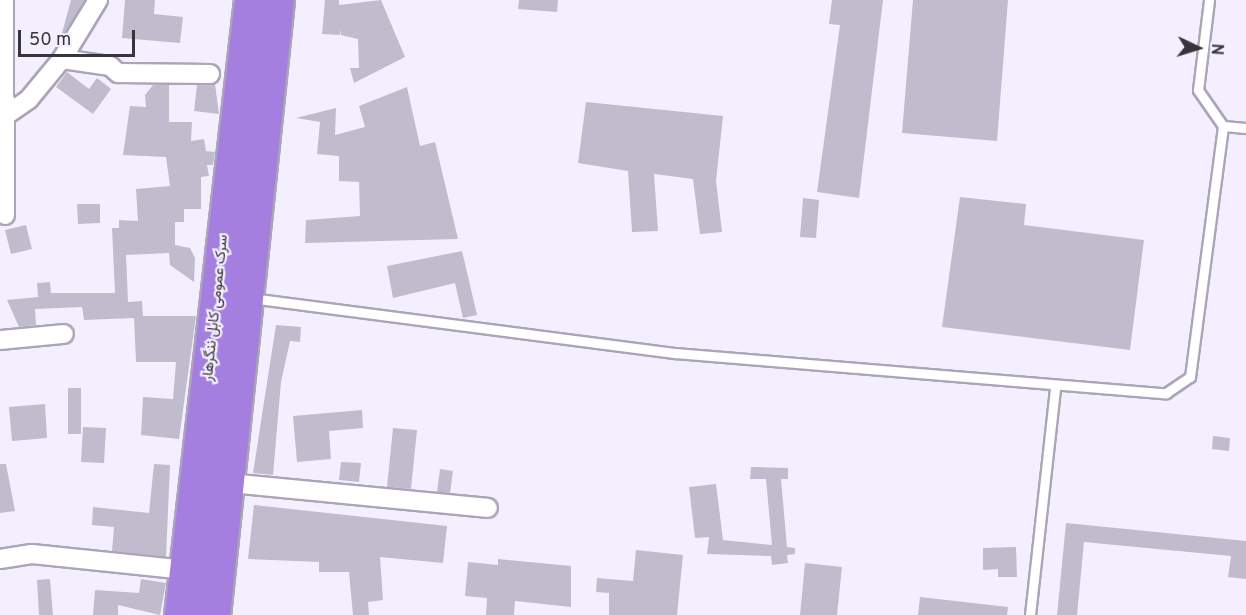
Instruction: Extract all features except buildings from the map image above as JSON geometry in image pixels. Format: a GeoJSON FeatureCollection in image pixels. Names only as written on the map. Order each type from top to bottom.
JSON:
{"type":"FeatureCollection","features":[{"type":"Feature","properties":{"kind":"highway","name":"سرک عمومی کابل ننگرهار"},"geometry":{"type":"LineString","coordinates":[[232,296],[251,0]]}},
{"type":"Feature","properties":{"kind":"highway","name":"سرک عمومی کابل ننگرهار"},"geometry":{"type":"LineString","coordinates":[[213,615],[211,481],[232,296],[277,0]]}},
{"type":"Feature","properties":{"kind":"highway","name":"سرک عمومی کابل ننگرهار"},"geometry":{"type":"LineString","coordinates":[[181,615],[186,570],[211,481]]}},
{"type":"Feature","properties":{"kind":"street"},"geometry":{"type":"LineString","coordinates":[[4,0],[5,215]]}},
{"type":"Feature","properties":{"kind":"street"},"geometry":{"type":"LineString","coordinates":[[5,116],[29,99],[62,59],[98,0]]}},
{"type":"Feature","properties":{"kind":"street"},"geometry":{"type":"LineString","coordinates":[[62,59],[110,66],[118,73],[210,74]]}},
{"type":"Feature","properties":{"kind":"street"},"geometry":{"type":"LineString","coordinates":[[0,340],[64,334]]}},
{"type":"Feature","properties":{"kind":"street"},"geometry":{"type":"LineString","coordinates":[[211,481],[488,508]]}},
{"type":"Feature","properties":{"kind":"street"},"geometry":{"type":"LineString","coordinates":[[0,559],[32,554],[186,570]]}},
{"type":"Feature","properties":{"kind":"lane"},"geometry":{"type":"LineString","coordinates":[[232,296],[675,353],[1055,387],[1166,393],[1190,377],[1223,126],[1198,90],[1209,0]]}},
{"type":"Feature","properties":{"kind":"lane"},"geometry":{"type":"LineString","coordinates":[[1223,126],[1246,128]]}},
{"type":"Feature","properties":{"kind":"lane"},"geometry":{"type":"LineString","coordinates":[[1030,615],[1055,387]]}}]}
